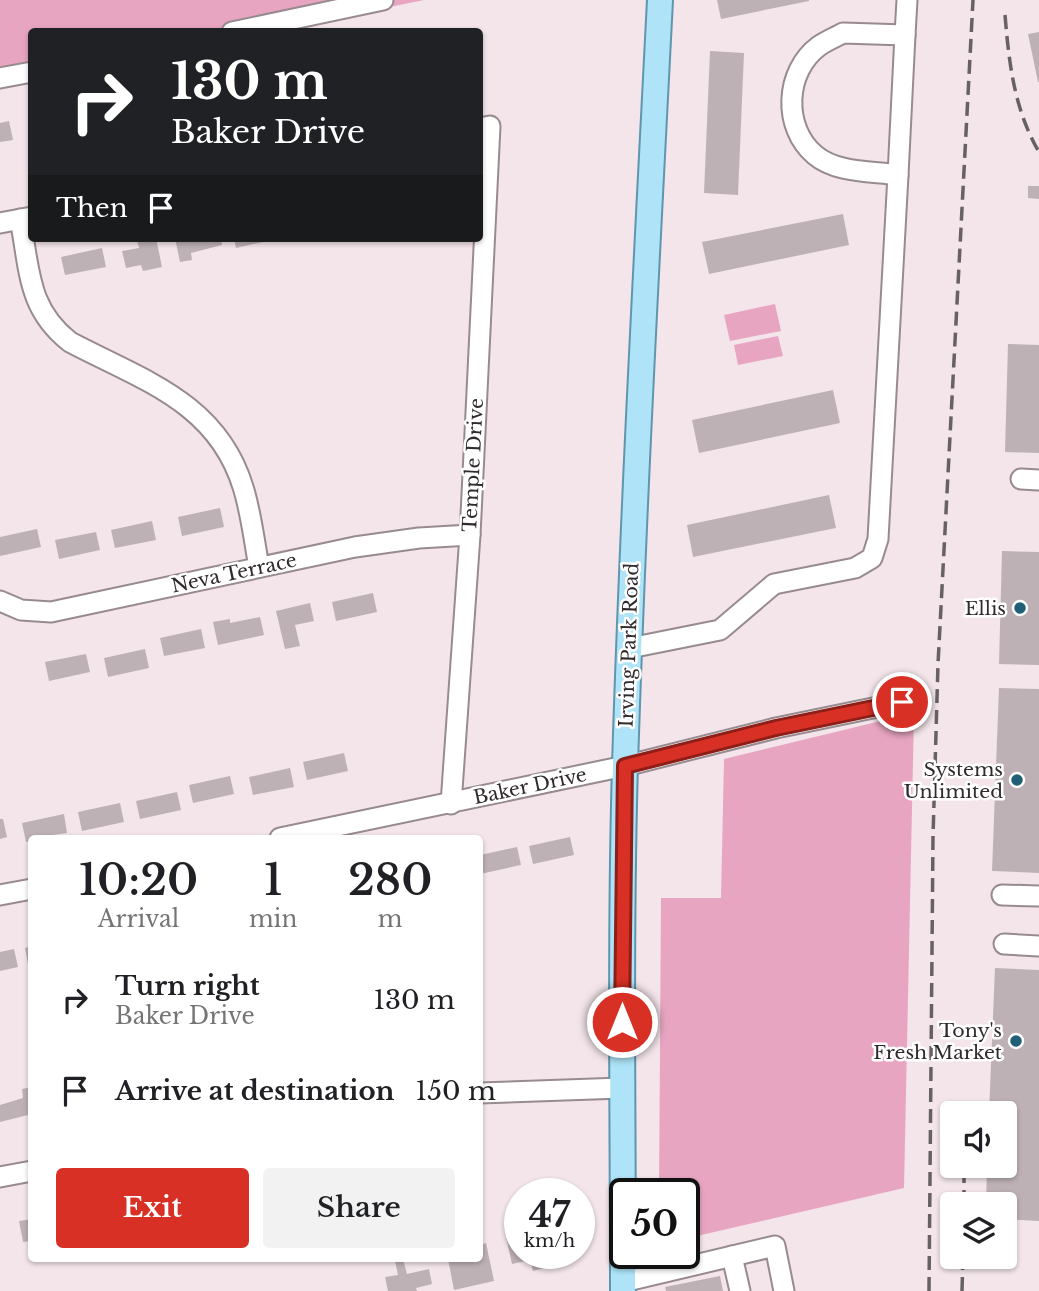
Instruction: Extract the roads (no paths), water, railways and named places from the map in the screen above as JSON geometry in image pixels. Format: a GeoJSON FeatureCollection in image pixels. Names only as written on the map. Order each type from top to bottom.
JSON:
{"type":"FeatureCollection","features":[{"type":"Feature","properties":{"kind":"main road","name":"Irving Park Road"},"geometry":{"type":"LineString","coordinates":[[623,1286],[625,766],[632,528],[660,0]]}},
{"type":"Feature","properties":{"kind":"street"},"geometry":{"type":"LineString","coordinates":[[251,28],[383,0]]}},
{"type":"Feature","properties":{"kind":"street"},"geometry":{"type":"LineString","coordinates":[[630,648],[713,633],[774,584],[855,568],[872,558],[878,539],[907,0]]}},
{"type":"Feature","properties":{"kind":"street"},"geometry":{"type":"LineString","coordinates":[[898,174],[842,168],[815,155],[797,132],[791,100],[799,69],[818,46],[843,33],[905,35]]}},
{"type":"Feature","properties":{"kind":"street"},"geometry":{"type":"LineString","coordinates":[[0,78],[28,73]]}},
{"type":"Feature","properties":{"kind":"street","name":"Temple Drive"},"geometry":{"type":"LineString","coordinates":[[483,156],[484,127]]}},
{"type":"Feature","properties":{"kind":"street"},"geometry":{"type":"LineString","coordinates":[[0,223],[26,218]]}},
{"type":"Feature","properties":{"kind":"street"},"geometry":{"type":"LineString","coordinates":[[29,242],[36,300],[54,330],[70,342],[184,402],[202,416],[220,439],[235,466],[243,488],[259,567]]}},
{"type":"Feature","properties":{"kind":"street","name":"Temple Drive"},"geometry":{"type":"LineString","coordinates":[[451,804],[470,535],[480,242]]}},
{"type":"Feature","properties":{"kind":"street","name":"Neva Terrace"},"geometry":{"type":"LineString","coordinates":[[0,601],[21,610],[51,612],[382,542],[470,535]]}},
{"type":"Feature","properties":{"kind":"street","name":"Baker Drive"},"geometry":{"type":"LineString","coordinates":[[295,835],[625,766],[776,728],[902,702]]}},
{"type":"Feature","properties":{"kind":"street"},"geometry":{"type":"LineString","coordinates":[[0,895],[28,890]]}},
{"type":"Feature","properties":{"kind":"street"},"geometry":{"type":"LineString","coordinates":[[1002,895],[1039,896]]}},
{"type":"Feature","properties":{"kind":"street"},"geometry":{"type":"LineString","coordinates":[[1004,944],[1039,946]]}},
{"type":"Feature","properties":{"kind":"street"},"geometry":{"type":"LineString","coordinates":[[483,1093],[622,1088]]}},
{"type":"Feature","properties":{"kind":"street"},"geometry":{"type":"LineString","coordinates":[[0,1177],[28,1172]]}},
{"type":"Feature","properties":{"kind":"street"},"geometry":{"type":"LineString","coordinates":[[623,1286],[775,1246],[784,1291]]}},
{"type":"Feature","properties":{"kind":"street"},"geometry":{"type":"LineString","coordinates":[[733,1256],[740,1291]]}},
{"type":"Feature","properties":{"kind":"railway"},"geometry":{"type":"LineString","coordinates":[[929,1291],[933,837],[938,664],[973,0]]}},
{"type":"Feature","properties":{"kind":"railway"},"geometry":{"type":"LineString","coordinates":[[1005,15],[1018,102],[1039,152]]}},
{"type":"Feature","properties":{"kind":"railway"},"geometry":{"type":"LineString","coordinates":[[964,1178],[964,1192]]}},
{"type":"Feature","properties":{"kind":"railway"},"geometry":{"type":"LineString","coordinates":[[962,1291],[963,1269]]}},
{"type":"Feature","properties":{"kind":"place","name":"Ellis"},"geometry":{"type":"Point","coordinates":[1020,608]}},
{"type":"Feature","properties":{"kind":"place","name":"Systems Unlimited"},"geometry":{"type":"Point","coordinates":[1017,780]}},
{"type":"Feature","properties":{"kind":"place","name":"Tony's Fresh Market"},"geometry":{"type":"Point","coordinates":[1016,1041]}}]}
